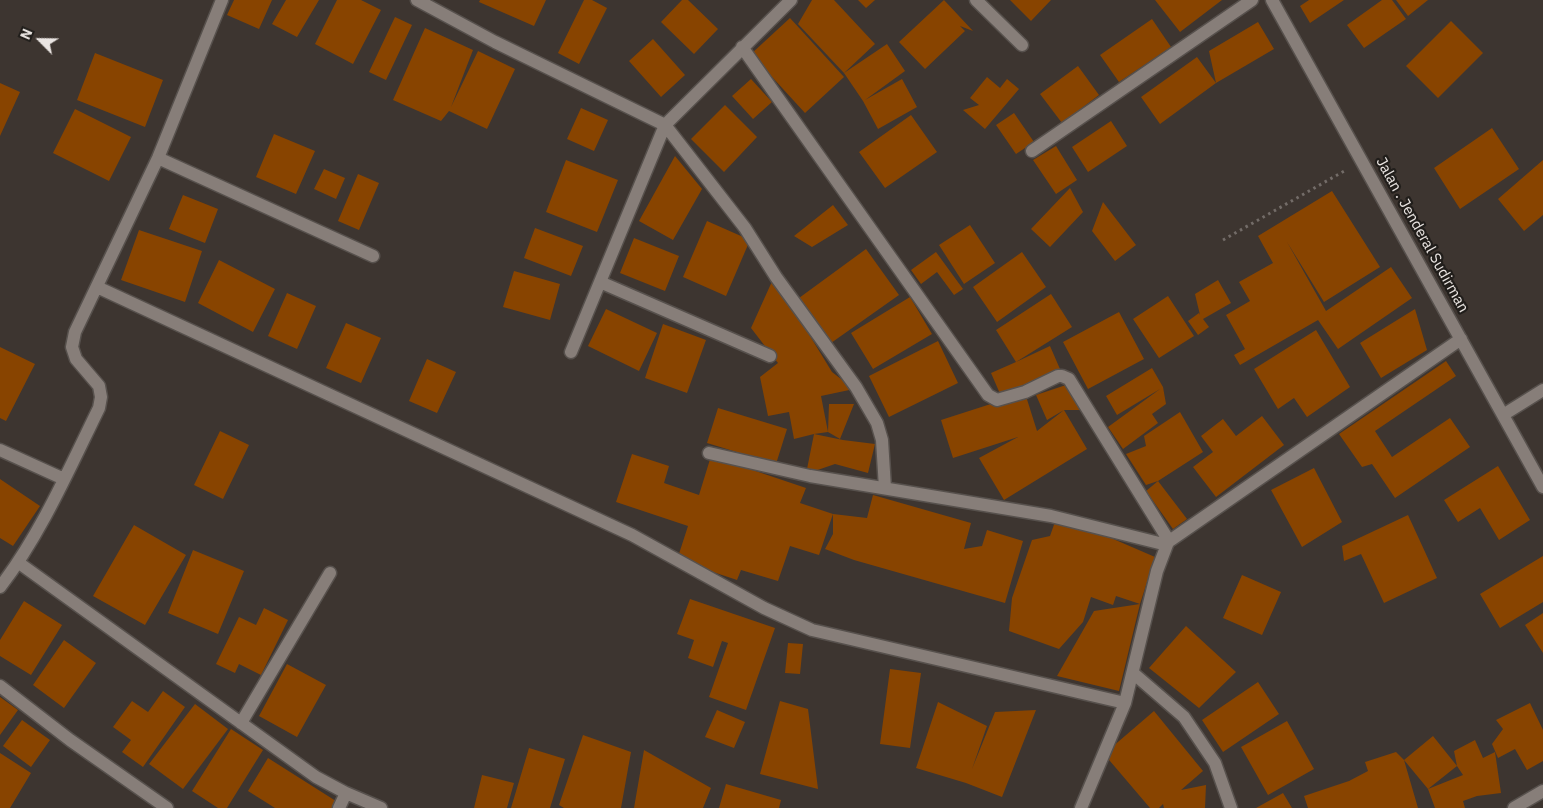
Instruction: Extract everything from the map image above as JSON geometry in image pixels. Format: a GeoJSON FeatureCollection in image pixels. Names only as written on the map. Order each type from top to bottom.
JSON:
{"type":"FeatureCollection","features":[{"type":"Feature","properties":{"kind":"street"},"geometry":{"type":"LineString","coordinates":[[0,587],[19,563],[99,408],[101,397],[99,386],[76,359],[72,347],[74,332],[158,158],[222,0]]}},
{"type":"Feature","properties":{"kind":"street"},"geometry":{"type":"LineString","coordinates":[[417,0],[495,42],[665,125],[745,228],[776,277],[856,387],[877,423],[882,440],[885,488]]}},
{"type":"Feature","properties":{"kind":"street"},"geometry":{"type":"LineString","coordinates":[[570,352],[665,125],[791,0]]}},
{"type":"Feature","properties":{"kind":"street"},"geometry":{"type":"LineString","coordinates":[[976,0],[1022,45]]}},
{"type":"Feature","properties":{"kind":"street"},"geometry":{"type":"LineString","coordinates":[[1032,151],[1252,0]]}},
{"type":"Feature","properties":{"kind":"street","name":"Jalan . Jenderal Sudirman"},"geometry":{"type":"LineString","coordinates":[[1272,0],[1543,487]]}},
{"type":"Feature","properties":{"kind":"street"},"geometry":{"type":"LineString","coordinates":[[742,47],[988,395],[997,400],[1025,392],[1058,376],[1069,379],[1168,543]]}},
{"type":"Feature","properties":{"kind":"street"},"geometry":{"type":"LineString","coordinates":[[158,158],[373,256]]}},
{"type":"Feature","properties":{"kind":"street"},"geometry":{"type":"LineString","coordinates":[[600,282],[770,356]]}},
{"type":"Feature","properties":{"kind":"street"},"geometry":{"type":"LineString","coordinates":[[97,287],[632,535],[764,608],[812,630],[1125,703]]}},
{"type":"Feature","properties":{"kind":"street"},"geometry":{"type":"LineString","coordinates":[[1081,808],[1125,703],[1157,571],[1168,543],[1461,339]]}},
{"type":"Feature","properties":{"kind":"street"},"geometry":{"type":"LineString","coordinates":[[1503,415],[1543,390]]}},
{"type":"Feature","properties":{"kind":"street"},"geometry":{"type":"LineString","coordinates":[[0,450],[64,479]]}},
{"type":"Feature","properties":{"kind":"street"},"geometry":{"type":"LineString","coordinates":[[709,453],[810,476],[1051,516],[1168,543]]}},
{"type":"Feature","properties":{"kind":"street"},"geometry":{"type":"LineString","coordinates":[[19,563],[316,777],[346,794],[381,808]]}},
{"type":"Feature","properties":{"kind":"street"},"geometry":{"type":"LineString","coordinates":[[242,723],[330,573]]}},
{"type":"Feature","properties":{"kind":"street"},"geometry":{"type":"LineString","coordinates":[[1133,673],[1184,717],[1215,763],[1231,808]]}},
{"type":"Feature","properties":{"kind":"street"},"geometry":{"type":"LineString","coordinates":[[0,686],[70,740],[167,808]]}},
{"type":"Feature","properties":{"kind":"street"},"geometry":{"type":"LineString","coordinates":[[1514,808],[1543,791]]}},
{"type":"Feature","properties":{"kind":"street"},"geometry":{"type":"LineString","coordinates":[[338,808],[346,794]]}},
{"type":"Feature","properties":{"kind":"path"},"geometry":{"type":"LineString","coordinates":[[1223,240],[1362,161]]}},
{"type":"Feature","properties":{"kind":"building"},"geometry":{"type":"Polygon","coordinates":[[[234,0],[272,0],[259,29],[227,15],[234,0]]]}},
{"type":"Feature","properties":{"kind":"building"},"geometry":{"type":"Polygon","coordinates":[[[286,0],[319,0],[297,37],[272,24],[286,0]]]}},
{"type":"Feature","properties":{"kind":"building"},"geometry":{"type":"Polygon","coordinates":[[[337,0],[361,0],[381,10],[353,64],[315,44],[337,0]]]}},
{"type":"Feature","properties":{"kind":"building"},"geometry":{"type":"Polygon","coordinates":[[[480,0],[546,0],[534,26],[479,2],[480,0]]]}},
{"type":"Feature","properties":{"kind":"building"},"geometry":{"type":"Polygon","coordinates":[[[584,0],[592,0],[607,8],[579,64],[558,53],[584,0]]]}},
{"type":"Feature","properties":{"kind":"building"},"geometry":{"type":"Polygon","coordinates":[[[682,0],[688,0],[718,29],[694,54],[661,22],[682,0]]]}},
{"type":"Feature","properties":{"kind":"building"},"geometry":{"type":"Polygon","coordinates":[[[812,0],[834,0],[875,44],[844,73],[798,24],[812,0]]]}},
{"type":"Feature","properties":{"kind":"building"},"geometry":{"type":"Polygon","coordinates":[[[858,0],[875,0],[866,8],[858,0]]]}},
{"type":"Feature","properties":{"kind":"building"},"geometry":{"type":"Polygon","coordinates":[[[944,0],[973,31],[960,26],[965,31],[925,69],[899,42],[944,0]]]}},
{"type":"Feature","properties":{"kind":"building"},"geometry":{"type":"Polygon","coordinates":[[[1010,0],[1051,0],[1031,21],[1010,0]]]}},
{"type":"Feature","properties":{"kind":"building"},"geometry":{"type":"Polygon","coordinates":[[[1155,0],[1222,0],[1180,32],[1155,0]]]}},
{"type":"Feature","properties":{"kind":"building"},"geometry":{"type":"Polygon","coordinates":[[[1309,0],[1344,0],[1310,23],[1300,6],[1309,0]]]}},
{"type":"Feature","properties":{"kind":"building"},"geometry":{"type":"Polygon","coordinates":[[[1382,0],[1392,0],[1406,19],[1364,48],[1347,25],[1382,0]]]}},
{"type":"Feature","properties":{"kind":"building"},"geometry":{"type":"Polygon","coordinates":[[[1396,0],[1428,0],[1408,16],[1396,0]]]}},
{"type":"Feature","properties":{"kind":"building"},"geometry":{"type":"Polygon","coordinates":[[[395,17],[412,25],[386,80],[369,72],[395,17]]]}},
{"type":"Feature","properties":{"kind":"building"},"geometry":{"type":"Polygon","coordinates":[[[790,18],[844,77],[805,113],[751,54],[790,18]]]}},
{"type":"Feature","properties":{"kind":"building"},"geometry":{"type":"Polygon","coordinates":[[[1152,19],[1171,47],[1119,82],[1100,55],[1152,19]]]}},
{"type":"Feature","properties":{"kind":"building"},"geometry":{"type":"Polygon","coordinates":[[[1451,21],[1483,53],[1438,98],[1406,66],[1451,21]]]}},
{"type":"Feature","properties":{"kind":"building"},"geometry":{"type":"Polygon","coordinates":[[[1258,22],[1274,49],[1216,83],[1209,51],[1258,22]]]}},
{"type":"Feature","properties":{"kind":"building"},"geometry":{"type":"Polygon","coordinates":[[[425,28],[473,50],[451,107],[478,51],[515,69],[487,129],[449,111],[441,121],[393,100],[425,28]]]}},
{"type":"Feature","properties":{"kind":"building"},"geometry":{"type":"Polygon","coordinates":[[[653,39],[685,75],[661,97],[629,61],[653,39]]]}},
{"type":"Feature","properties":{"kind":"building"},"geometry":{"type":"Polygon","coordinates":[[[887,44],[905,71],[865,100],[902,79],[917,107],[878,129],[863,101],[844,73],[887,44]]]}},
{"type":"Feature","properties":{"kind":"building"},"geometry":{"type":"Polygon","coordinates":[[[95,53],[163,80],[145,127],[77,100],[95,53]]]}},
{"type":"Feature","properties":{"kind":"building"},"geometry":{"type":"Polygon","coordinates":[[[1197,57],[1216,83],[1160,124],[1141,97],[1197,57]]]}},
{"type":"Feature","properties":{"kind":"building"},"geometry":{"type":"Polygon","coordinates":[[[1078,66],[1099,95],[1062,123],[1040,94],[1078,66]]]}},
{"type":"Feature","properties":{"kind":"building"},"geometry":{"type":"Polygon","coordinates":[[[987,77],[1000,88],[1007,79],[1019,89],[985,129],[963,110],[979,105],[970,98],[987,77]]]}},
{"type":"Feature","properties":{"kind":"building"},"geometry":{"type":"Polygon","coordinates":[[[751,79],[772,102],[753,119],[732,96],[751,79]]]}},
{"type":"Feature","properties":{"kind":"building"},"geometry":{"type":"Polygon","coordinates":[[[0,83],[20,92],[0,136],[0,83]]]}},
{"type":"Feature","properties":{"kind":"building"},"geometry":{"type":"Polygon","coordinates":[[[725,105],[757,137],[724,172],[691,139],[725,105]]]}},
{"type":"Feature","properties":{"kind":"building"},"geometry":{"type":"Polygon","coordinates":[[[581,108],[608,120],[594,151],[567,139],[581,108]]]}},
{"type":"Feature","properties":{"kind":"building"},"geometry":{"type":"Polygon","coordinates":[[[75,109],[131,137],[109,181],[53,153],[75,109]]]}},
{"type":"Feature","properties":{"kind":"building"},"geometry":{"type":"Polygon","coordinates":[[[1014,113],[1034,142],[1016,154],[996,125],[1014,113]]]}},
{"type":"Feature","properties":{"kind":"building"},"geometry":{"type":"Polygon","coordinates":[[[911,115],[937,152],[885,188],[859,152],[911,115]]]}},
{"type":"Feature","properties":{"kind":"building"},"geometry":{"type":"Polygon","coordinates":[[[1111,121],[1127,146],[1088,172],[1072,147],[1111,121]]]}},
{"type":"Feature","properties":{"kind":"building"},"geometry":{"type":"Polygon","coordinates":[[[1492,128],[1519,169],[1460,209],[1434,168],[1492,128]]]}},
{"type":"Feature","properties":{"kind":"building"},"geometry":{"type":"Polygon","coordinates":[[[274,134],[315,151],[296,194],[256,177],[274,134]]]}},
{"type":"Feature","properties":{"kind":"building"},"geometry":{"type":"Polygon","coordinates":[[[1056,146],[1077,180],[1056,194],[1033,160],[1056,146]]]}},
{"type":"Feature","properties":{"kind":"building"},"geometry":{"type":"Polygon","coordinates":[[[675,156],[702,189],[673,240],[639,221],[675,156]]]}},
{"type":"Feature","properties":{"kind":"building"},"geometry":{"type":"Polygon","coordinates":[[[566,160],[618,180],[597,232],[546,212],[566,160]]]}},
{"type":"Feature","properties":{"kind":"building"},"geometry":{"type":"Polygon","coordinates":[[[1543,160],[1543,215],[1524,231],[1498,199],[1543,160]]]}},
{"type":"Feature","properties":{"kind":"building"},"geometry":{"type":"Polygon","coordinates":[[[324,169],[345,178],[336,199],[314,189],[324,169]]]}},
{"type":"Feature","properties":{"kind":"building"},"geometry":{"type":"Polygon","coordinates":[[[358,174],[379,183],[359,230],[338,221],[358,174]]]}},
{"type":"Feature","properties":{"kind":"building"},"geometry":{"type":"Polygon","coordinates":[[[1070,188],[1083,212],[1050,247],[1031,229],[1070,188]]]}},
{"type":"Feature","properties":{"kind":"building"},"geometry":{"type":"Polygon","coordinates":[[[1332,191],[1380,267],[1324,302],[1287,242],[1326,311],[1391,267],[1412,298],[1338,349],[1318,320],[1240,365],[1234,355],[1245,349],[1226,315],[1250,301],[1239,282],[1273,263],[1258,236],[1332,191]]]}},
{"type":"Feature","properties":{"kind":"building"},"geometry":{"type":"Polygon","coordinates":[[[183,195],[218,209],[205,243],[169,229],[183,195]]]}},
{"type":"Feature","properties":{"kind":"building"},"geometry":{"type":"Polygon","coordinates":[[[1103,202],[1136,245],[1115,261],[1092,231],[1103,202]]]}},
{"type":"Feature","properties":{"kind":"building"},"geometry":{"type":"Polygon","coordinates":[[[833,205],[848,225],[812,247],[794,236],[833,205]]]}},
{"type":"Feature","properties":{"kind":"building"},"geometry":{"type":"Polygon","coordinates":[[[707,221],[750,240],[726,296],[683,277],[707,221]]]}},
{"type":"Feature","properties":{"kind":"building"},"geometry":{"type":"Polygon","coordinates":[[[970,225],[995,263],[964,284],[939,245],[970,225]]]}},
{"type":"Feature","properties":{"kind":"building"},"geometry":{"type":"Polygon","coordinates":[[[535,228],[583,246],[571,276],[524,258],[535,228]]]}},
{"type":"Feature","properties":{"kind":"building"},"geometry":{"type":"Polygon","coordinates":[[[139,230],[202,251],[185,302],[121,280],[139,230]]]}},
{"type":"Feature","properties":{"kind":"building"},"geometry":{"type":"Polygon","coordinates":[[[634,238],[679,256],[665,291],[620,273],[634,238]]]}},
{"type":"Feature","properties":{"kind":"building"},"geometry":{"type":"Polygon","coordinates":[[[866,249],[899,295],[831,343],[799,298],[866,249]]]}},
{"type":"Feature","properties":{"kind":"building"},"geometry":{"type":"Polygon","coordinates":[[[936,252],[963,289],[954,295],[937,272],[921,284],[911,270],[936,252]]]}},
{"type":"Feature","properties":{"kind":"building"},"geometry":{"type":"Polygon","coordinates":[[[1022,252],[1046,287],[997,322],[973,287],[1022,252]]]}},
{"type":"Feature","properties":{"kind":"building"},"geometry":{"type":"Polygon","coordinates":[[[219,260],[275,289],[253,332],[198,303],[219,260]]]}},
{"type":"Feature","properties":{"kind":"building"},"geometry":{"type":"Polygon","coordinates":[[[514,271],[560,284],[550,320],[503,307],[514,271]]]}},
{"type":"Feature","properties":{"kind":"building"},"geometry":{"type":"Polygon","coordinates":[[[774,277],[832,372],[854,389],[821,396],[828,432],[794,439],[789,412],[768,416],[760,377],[778,363],[751,328],[774,277]]]}},
{"type":"Feature","properties":{"kind":"building"},"geometry":{"type":"Polygon","coordinates":[[[1218,280],[1231,303],[1203,319],[1209,327],[1198,335],[1188,321],[1199,313],[1200,315],[1195,294],[1218,280]]]}},
{"type":"Feature","properties":{"kind":"building"},"geometry":{"type":"Polygon","coordinates":[[[287,293],[316,306],[297,349],[268,336],[287,293]]]}},
{"type":"Feature","properties":{"kind":"building"},"geometry":{"type":"Polygon","coordinates":[[[1051,294],[1072,327],[1016,362],[996,330],[1051,294]]]}},
{"type":"Feature","properties":{"kind":"building"},"geometry":{"type":"Polygon","coordinates":[[[1168,296],[1194,336],[1159,358],[1133,319],[1168,296]]]}},
{"type":"Feature","properties":{"kind":"building"},"geometry":{"type":"Polygon","coordinates":[[[910,297],[932,334],[873,369],[851,333],[910,297]]]}},
{"type":"Feature","properties":{"kind":"building"},"geometry":{"type":"Polygon","coordinates":[[[606,309],[657,333],[639,371],[588,346],[606,309]]]}},
{"type":"Feature","properties":{"kind":"building"},"geometry":{"type":"Polygon","coordinates":[[[1415,309],[1427,350],[1381,378],[1360,343],[1415,309]]]}},
{"type":"Feature","properties":{"kind":"building"},"geometry":{"type":"Polygon","coordinates":[[[1119,312],[1144,359],[1088,389],[1063,342],[1119,312]]]}},
{"type":"Feature","properties":{"kind":"building"},"geometry":{"type":"Polygon","coordinates":[[[346,323],[381,338],[361,383],[326,368],[346,323]]]}},
{"type":"Feature","properties":{"kind":"building"},"geometry":{"type":"Polygon","coordinates":[[[663,324],[706,340],[687,393],[645,378],[663,324]]]}},
{"type":"Feature","properties":{"kind":"building"},"geometry":{"type":"Polygon","coordinates":[[[1316,330],[1350,387],[1307,417],[1294,398],[1278,409],[1254,369],[1316,330]]]}},
{"type":"Feature","properties":{"kind":"building"},"geometry":{"type":"Polygon","coordinates":[[[938,341],[958,383],[889,417],[869,376],[938,341]]]}},
{"type":"Feature","properties":{"kind":"building"},"geometry":{"type":"Polygon","coordinates":[[[1050,346],[1060,369],[1001,396],[991,373],[1050,346]]]}},
{"type":"Feature","properties":{"kind":"building"},"geometry":{"type":"Polygon","coordinates":[[[0,347],[35,364],[6,421],[0,418],[0,347]]]}},
{"type":"Feature","properties":{"kind":"building"},"geometry":{"type":"Polygon","coordinates":[[[427,359],[456,372],[437,413],[409,401],[427,359]]]}},
{"type":"Feature","properties":{"kind":"building"},"geometry":{"type":"Polygon","coordinates":[[[1446,361],[1456,376],[1375,431],[1392,457],[1450,418],[1470,447],[1395,498],[1372,464],[1362,467],[1339,434],[1446,361]]]}},
{"type":"Feature","properties":{"kind":"building"},"geometry":{"type":"Polygon","coordinates":[[[1152,368],[1163,387],[1166,404],[1152,414],[1158,423],[1123,449],[1108,427],[1160,389],[1117,415],[1106,396],[1152,368]]]}},
{"type":"Feature","properties":{"kind":"building"},"geometry":{"type":"Polygon","coordinates":[[[1072,383],[1081,410],[1064,410],[1047,420],[1036,395],[1072,383]]]}},
{"type":"Feature","properties":{"kind":"building"},"geometry":{"type":"Polygon","coordinates":[[[1025,393],[1037,431],[1064,410],[1087,449],[1004,500],[979,458],[1018,437],[953,458],[941,420],[1025,393]]]}},
{"type":"Feature","properties":{"kind":"building"},"geometry":{"type":"Polygon","coordinates":[[[829,404],[854,404],[840,439],[828,432],[829,404]]]}},
{"type":"Feature","properties":{"kind":"building"},"geometry":{"type":"Polygon","coordinates":[[[718,408],[787,429],[776,464],[707,443],[718,408]]]}},
{"type":"Feature","properties":{"kind":"building"},"geometry":{"type":"Polygon","coordinates":[[[1180,412],[1203,452],[1158,481],[1146,485],[1126,454],[1146,446],[1144,436],[1180,412]]]}},
{"type":"Feature","properties":{"kind":"building"},"geometry":{"type":"Polygon","coordinates":[[[1262,416],[1284,445],[1216,497],[1193,467],[1213,452],[1201,436],[1223,419],[1236,436],[1262,416]]]}},
{"type":"Feature","properties":{"kind":"building"},"geometry":{"type":"Polygon","coordinates":[[[220,431],[249,445],[223,499],[194,485],[220,431]]]}},
{"type":"Feature","properties":{"kind":"building"},"geometry":{"type":"Polygon","coordinates":[[[814,434],[875,444],[868,473],[835,464],[806,474],[814,434]]]}},
{"type":"Feature","properties":{"kind":"building"},"geometry":{"type":"Polygon","coordinates":[[[632,454],[669,466],[664,483],[699,495],[711,456],[806,488],[800,503],[833,514],[819,555],[790,546],[778,581],[741,570],[737,580],[677,560],[688,526],[616,502],[632,454]]]}},
{"type":"Feature","properties":{"kind":"building"},"geometry":{"type":"Polygon","coordinates":[[[1498,466],[1530,520],[1499,540],[1480,508],[1458,522],[1444,500],[1498,466]]]}},
{"type":"Feature","properties":{"kind":"building"},"geometry":{"type":"Polygon","coordinates":[[[1314,468],[1342,522],[1302,547],[1271,490],[1314,468]]]}},
{"type":"Feature","properties":{"kind":"building"},"geometry":{"type":"Polygon","coordinates":[[[0,479],[40,506],[13,546],[0,538],[0,479]]]}},
{"type":"Feature","properties":{"kind":"building"},"geometry":{"type":"Polygon","coordinates":[[[1158,481],[1187,519],[1173,529],[1146,491],[1158,481]]]}},
{"type":"Feature","properties":{"kind":"building"},"geometry":{"type":"Polygon","coordinates":[[[873,495],[971,523],[964,549],[982,546],[987,530],[1023,541],[1005,603],[854,560],[825,549],[833,534],[833,514],[867,518],[873,495]]]}},
{"type":"Feature","properties":{"kind":"building"},"geometry":{"type":"Polygon","coordinates":[[[1408,515],[1437,578],[1384,603],[1361,554],[1344,561],[1342,546],[1408,515]]]}},
{"type":"Feature","properties":{"kind":"building"},"geometry":{"type":"Polygon","coordinates":[[[1056,519],[1111,538],[1155,557],[1140,604],[1116,596],[1113,605],[1091,597],[1083,622],[1059,649],[1009,631],[1012,598],[1032,540],[1050,536],[1056,519]]]}},
{"type":"Feature","properties":{"kind":"building"},"geometry":{"type":"Polygon","coordinates":[[[134,525],[186,555],[145,625],[93,596],[134,525]]]}},
{"type":"Feature","properties":{"kind":"building"},"geometry":{"type":"Polygon","coordinates":[[[193,550],[244,571],[218,634],[168,613],[193,550]]]}},
{"type":"Feature","properties":{"kind":"building"},"geometry":{"type":"Polygon","coordinates":[[[1543,556],[1543,602],[1500,628],[1480,594],[1543,556]]]}},
{"type":"Feature","properties":{"kind":"building"},"geometry":{"type":"Polygon","coordinates":[[[1242,575],[1281,592],[1262,635],[1223,618],[1242,575]]]}},
{"type":"Feature","properties":{"kind":"building"},"geometry":{"type":"Polygon","coordinates":[[[690,599],[775,628],[746,710],[709,697],[728,643],[722,641],[713,667],[688,658],[694,640],[677,634],[690,599]]]}},
{"type":"Feature","properties":{"kind":"building"},"geometry":{"type":"Polygon","coordinates":[[[24,601],[62,625],[31,675],[0,656],[0,640],[24,601]]]}},
{"type":"Feature","properties":{"kind":"building"},"geometry":{"type":"Polygon","coordinates":[[[1140,604],[1119,691],[1057,676],[1094,611],[1140,604]]]}},
{"type":"Feature","properties":{"kind":"building"},"geometry":{"type":"Polygon","coordinates":[[[264,608],[288,620],[261,675],[239,664],[235,673],[216,664],[239,617],[256,625],[264,608]]]}},
{"type":"Feature","properties":{"kind":"building"},"geometry":{"type":"Polygon","coordinates":[[[1543,613],[1543,653],[1525,625],[1543,613]]]}},
{"type":"Feature","properties":{"kind":"building"},"geometry":{"type":"Polygon","coordinates":[[[1186,626],[1236,672],[1199,708],[1149,668],[1186,626]]]}},
{"type":"Feature","properties":{"kind":"building"},"geometry":{"type":"Polygon","coordinates":[[[64,640],[96,663],[64,708],[33,685],[64,640]]]}},
{"type":"Feature","properties":{"kind":"building"},"geometry":{"type":"Polygon","coordinates":[[[788,643],[803,644],[800,674],[785,673],[788,643]]]}},
{"type":"Feature","properties":{"kind":"building"},"geometry":{"type":"Polygon","coordinates":[[[287,664],[326,685],[297,737],[259,716],[287,664]]]}},
{"type":"Feature","properties":{"kind":"building"},"geometry":{"type":"Polygon","coordinates":[[[890,669],[921,673],[910,748],[880,744],[890,669]]]}},
{"type":"Feature","properties":{"kind":"building"},"geometry":{"type":"Polygon","coordinates":[[[1258,682],[1279,714],[1223,752],[1202,720],[1258,682]]]}},
{"type":"Feature","properties":{"kind":"building"},"geometry":{"type":"Polygon","coordinates":[[[163,691],[185,707],[143,767],[122,752],[131,740],[113,727],[132,701],[148,712],[163,691]]]}},
{"type":"Feature","properties":{"kind":"building"},"geometry":{"type":"Polygon","coordinates":[[[0,697],[18,710],[0,735],[0,697]]]}},
{"type":"Feature","properties":{"kind":"building"},"geometry":{"type":"Polygon","coordinates":[[[780,701],[808,709],[818,789],[760,774],[780,701]]]}},
{"type":"Feature","properties":{"kind":"building"},"geometry":{"type":"Polygon","coordinates":[[[938,702],[987,726],[972,769],[995,712],[1036,710],[1002,797],[966,783],[916,768],[938,702]]]}},
{"type":"Feature","properties":{"kind":"building"},"geometry":{"type":"Polygon","coordinates":[[[1530,703],[1543,730],[1543,761],[1527,770],[1515,749],[1498,758],[1492,744],[1503,729],[1496,720],[1530,703]]]}},
{"type":"Feature","properties":{"kind":"building"},"geometry":{"type":"Polygon","coordinates":[[[195,704],[228,729],[183,789],[149,764],[195,704]]]}},
{"type":"Feature","properties":{"kind":"building"},"geometry":{"type":"Polygon","coordinates":[[[717,710],[745,722],[734,748],[705,737],[717,710]]]}},
{"type":"Feature","properties":{"kind":"building"},"geometry":{"type":"Polygon","coordinates":[[[1154,711],[1203,771],[1181,790],[1206,785],[1205,808],[1164,808],[1163,804],[1159,808],[1150,808],[1104,754],[1154,711]]]}},
{"type":"Feature","properties":{"kind":"building"},"geometry":{"type":"Polygon","coordinates":[[[22,720],[50,740],[31,767],[3,746],[22,720]]]}},
{"type":"Feature","properties":{"kind":"building"},"geometry":{"type":"Polygon","coordinates":[[[1287,721],[1314,769],[1268,795],[1241,747],[1287,721]]]}},
{"type":"Feature","properties":{"kind":"building"},"geometry":{"type":"Polygon","coordinates":[[[231,729],[263,750],[227,808],[218,808],[192,791],[231,729]]]}},
{"type":"Feature","properties":{"kind":"building"},"geometry":{"type":"Polygon","coordinates":[[[583,735],[631,752],[621,808],[564,808],[559,805],[583,735]]]}},
{"type":"Feature","properties":{"kind":"building"},"geometry":{"type":"Polygon","coordinates":[[[1433,736],[1457,766],[1428,789],[1404,760],[1433,736]]]}},
{"type":"Feature","properties":{"kind":"building"},"geometry":{"type":"Polygon","coordinates":[[[1475,740],[1483,758],[1495,752],[1501,793],[1477,796],[1463,801],[1465,808],[1435,808],[1428,789],[1463,775],[1457,766],[1454,751],[1475,740]]]}},
{"type":"Feature","properties":{"kind":"building"},"geometry":{"type":"Polygon","coordinates":[[[529,748],[565,759],[550,808],[511,808],[529,748]]]}},
{"type":"Feature","properties":{"kind":"building"},"geometry":{"type":"Polygon","coordinates":[[[644,750],[711,788],[703,808],[634,808],[644,750]]]}},
{"type":"Feature","properties":{"kind":"building"},"geometry":{"type":"Polygon","coordinates":[[[1396,752],[1404,760],[1418,808],[1308,808],[1304,796],[1349,781],[1368,771],[1365,762],[1396,752]]]}},
{"type":"Feature","properties":{"kind":"building"},"geometry":{"type":"Polygon","coordinates":[[[0,753],[31,773],[10,808],[0,808],[0,753]]]}},
{"type":"Feature","properties":{"kind":"building"},"geometry":{"type":"Polygon","coordinates":[[[268,758],[339,803],[335,808],[275,808],[248,791],[268,758]]]}},
{"type":"Feature","properties":{"kind":"building"},"geometry":{"type":"Polygon","coordinates":[[[482,775],[514,783],[507,808],[474,808],[482,775]]]}},
{"type":"Feature","properties":{"kind":"building"},"geometry":{"type":"Polygon","coordinates":[[[726,784],[781,800],[779,808],[719,808],[726,784]]]}},
{"type":"Feature","properties":{"kind":"building"},"geometry":{"type":"Polygon","coordinates":[[[1283,793],[1292,808],[1256,808],[1283,793]]]}}]}
